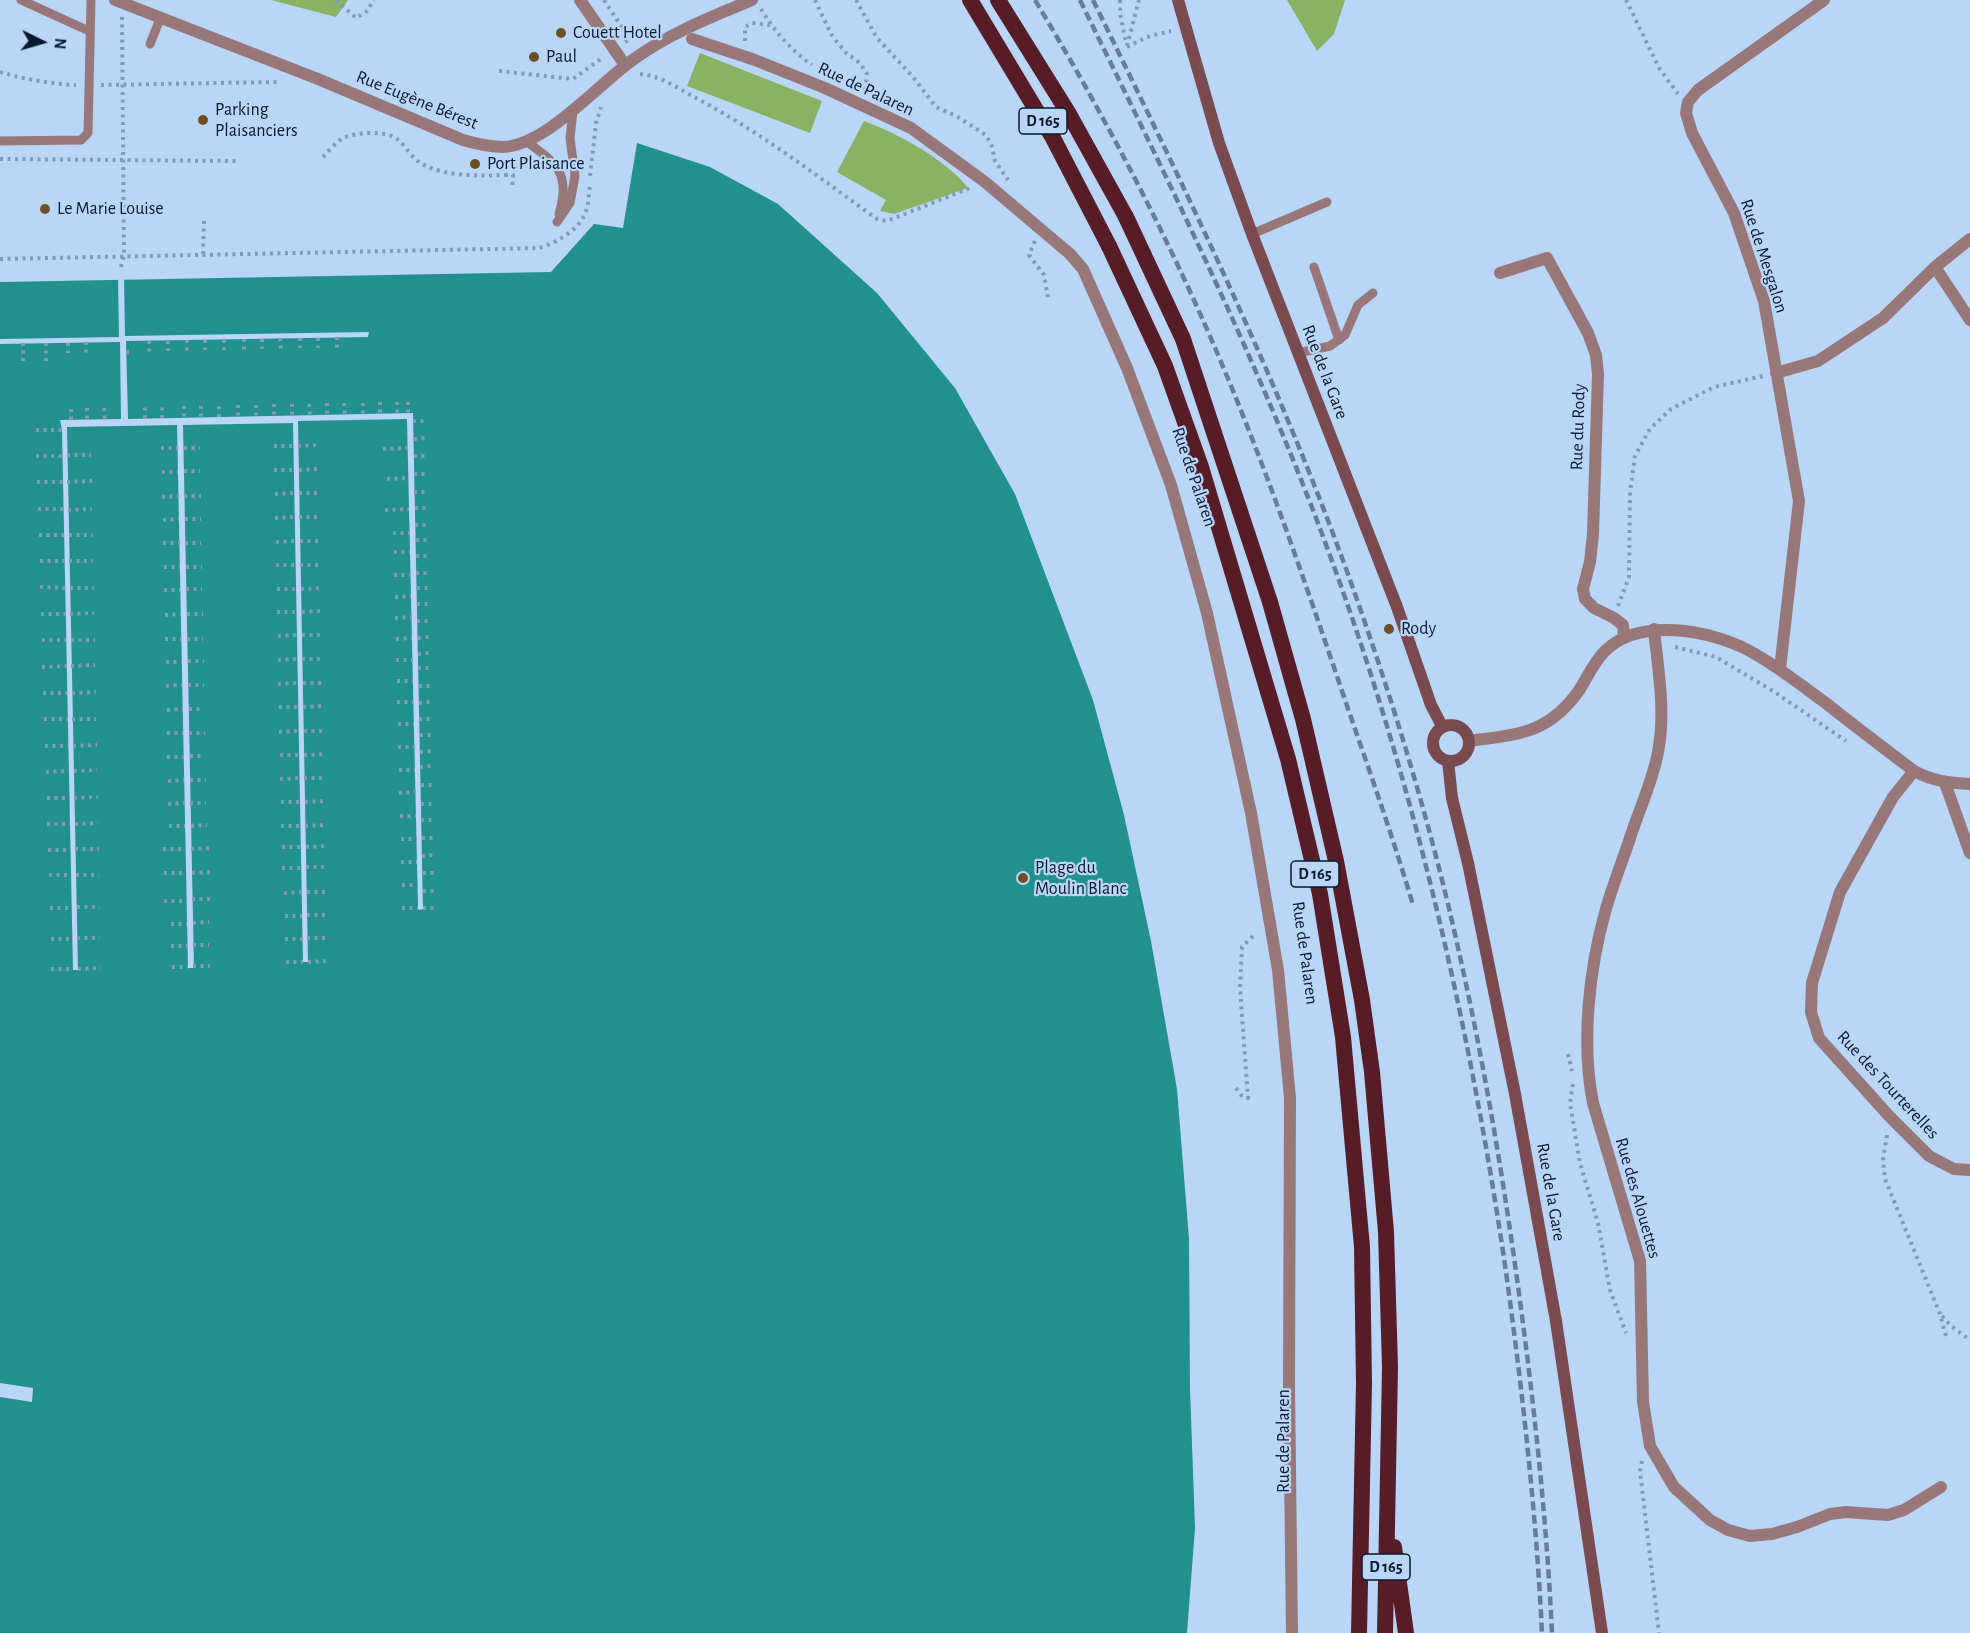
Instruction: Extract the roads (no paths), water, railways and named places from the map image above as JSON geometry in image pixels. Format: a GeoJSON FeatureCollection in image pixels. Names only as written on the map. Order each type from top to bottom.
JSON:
{"type":"FeatureCollection","features":[{"type":"Feature","properties":{"kind":"highway","name":"D 165"},"geometry":{"type":"LineString","coordinates":[[970,0],[1053,138],[1109,246],[1165,366],[1201,467],[1288,759],[1320,894],[1343,1037],[1362,1247],[1364,1383],[1359,1633]]}},
{"type":"Feature","properties":{"kind":"highway","name":"D 165"},"geometry":{"type":"LineString","coordinates":[[998,0],[1069,114],[1126,217],[1183,339],[1270,602],[1304,719],[1336,861],[1362,1000],[1372,1072],[1386,1232],[1390,1367],[1385,1633]]}},
{"type":"Feature","properties":{"kind":"highway"},"geometry":{"type":"LineString","coordinates":[[1387,1502],[1406,1633]]}},
{"type":"Feature","properties":{"kind":"highway"},"geometry":{"type":"LineString","coordinates":[[1348,1633],[1361,1533]]}},
{"type":"Feature","properties":{"kind":"main road","name":"Rue de la Gare"},"geometry":{"type":"LineString","coordinates":[[1178,0],[1220,143],[1252,234],[1392,596],[1431,705],[1442,726],[1436,731],[1432,742],[1439,758],[1448,761],[1452,798],[1468,863],[1515,1094],[1556,1321],[1602,1633]]}},
{"type":"Feature","properties":{"kind":"main road","name":"Rue de la Gare"},"geometry":{"type":"LineString","coordinates":[[1186,26],[1187,0]]}},
{"type":"Feature","properties":{"kind":"main road"},"geometry":{"type":"LineString","coordinates":[[1442,726],[1452,724],[1460,726],[1466,732],[1469,741],[1468,749],[1463,756],[1448,761]]}},
{"type":"Feature","properties":{"kind":"street"},"geometry":{"type":"LineString","coordinates":[[580,0],[625,65]]}},
{"type":"Feature","properties":{"kind":"street","name":"Rue Eugène Bérest"},"geometry":{"type":"LineString","coordinates":[[120,2],[145,6],[160,19],[318,79],[463,140],[484,146],[505,147],[526,141],[573,111],[625,65],[686,27],[754,0]]}},
{"type":"Feature","properties":{"kind":"street","name":"Rue de Mesgalon"},"geometry":{"type":"LineString","coordinates":[[1780,669],[1799,501],[1764,301],[1734,213],[1692,133],[1686,114],[1688,102],[1698,90],[1824,0]]}},
{"type":"Feature","properties":{"kind":"street","name":"Rue de Palaren"},"geometry":{"type":"LineString","coordinates":[[692,39],[755,60],[825,88],[910,128],[985,182],[1070,254],[1083,269],[1127,368],[1171,485],[1207,613],[1244,781],[1278,970],[1290,1098],[1289,1385],[1292,1633]]}},
{"type":"Feature","properties":{"kind":"street"},"geometry":{"type":"LineString","coordinates":[[1776,373],[1818,361],[1883,318],[1935,267],[1970,239]]}},
{"type":"Feature","properties":{"kind":"street","name":"Rue du Rody"},"geometry":{"type":"LineString","coordinates":[[1500,273],[1547,258],[1588,333],[1596,354],[1598,397],[1593,534],[1590,562],[1583,590],[1585,599],[1594,608],[1623,625],[1624,638]]}},
{"type":"Feature","properties":{"kind":"street"},"geometry":{"type":"LineString","coordinates":[[1935,267],[1970,320]]}},
{"type":"Feature","properties":{"kind":"street"},"geometry":{"type":"LineString","coordinates":[[1469,741],[1526,732],[1542,726],[1567,706],[1606,649],[1624,638],[1654,629],[1684,631],[1746,649],[1780,669],[1914,771],[1928,779],[1945,783],[1970,784]]}},
{"type":"Feature","properties":{"kind":"street","name":"Rue des Alouettes"},"geometry":{"type":"LineString","coordinates":[[1654,629],[1661,714],[1658,754],[1603,920],[1592,980],[1587,1050],[1588,1078],[1593,1103],[1640,1261],[1643,1402],[1650,1446],[1674,1488],[1689,1503],[1710,1520],[1728,1530],[1750,1536],[1772,1534],[1830,1514],[1846,1512],[1888,1515],[1904,1510],[1941,1487]]}},
{"type":"Feature","properties":{"kind":"street","name":"Rue des Tourterelles"},"geometry":{"type":"LineString","coordinates":[[1914,771],[1893,797],[1840,892],[1812,983],[1811,1012],[1819,1038],[1889,1116],[1929,1156],[1954,1169],[1970,1170]]}},
{"type":"Feature","properties":{"kind":"street"},"geometry":{"type":"LineString","coordinates":[[1945,783],[1970,853]]}},
{"type":"Feature","properties":{"kind":"lane"},"geometry":{"type":"LineString","coordinates":[[21,0],[89,31]]}},
{"type":"Feature","properties":{"kind":"lane"},"geometry":{"type":"LineString","coordinates":[[0,141],[81,140],[88,133],[91,0]]}},
{"type":"Feature","properties":{"kind":"lane"},"geometry":{"type":"LineString","coordinates":[[150,44],[160,19]]}},
{"type":"Feature","properties":{"kind":"lane"},"geometry":{"type":"LineString","coordinates":[[526,141],[558,167],[563,180],[563,201],[557,222],[570,202],[575,176],[570,138],[573,111]]}},
{"type":"Feature","properties":{"kind":"lane"},"geometry":{"type":"LineString","coordinates":[[1252,234],[1327,202]]}},
{"type":"Feature","properties":{"kind":"lane"},"geometry":{"type":"LineString","coordinates":[[1314,267],[1339,340]]}},
{"type":"Feature","properties":{"kind":"lane"},"geometry":{"type":"LineString","coordinates":[[1298,353],[1330,346],[1339,340],[1345,335],[1358,305],[1373,292]]}},
{"type":"Feature","properties":{"kind":"railway"},"geometry":{"type":"LineString","coordinates":[[1035,0],[1136,181],[1182,274],[1224,369],[1301,571],[1413,905]]}},
{"type":"Feature","properties":{"kind":"railway"},"geometry":{"type":"LineString","coordinates":[[1080,0],[1220,291],[1284,438],[1342,589],[1396,755],[1440,923],[1476,1093],[1491,1179],[1523,1403],[1542,1633]]}},
{"type":"Feature","properties":{"kind":"railway"},"geometry":{"type":"LineString","coordinates":[[1093,0],[1237,303],[1303,457],[1334,535],[1376,655],[1427,824],[1469,997],[1495,1133],[1522,1316],[1536,1435],[1552,1633]]}},
{"type":"Feature","properties":{"kind":"place","name":"Couett Hotel"},"geometry":{"type":"Point","coordinates":[561,33]}},
{"type":"Feature","properties":{"kind":"place","name":"Paul"},"geometry":{"type":"Point","coordinates":[534,57]}},
{"type":"Feature","properties":{"kind":"place","name":"Parking Plaisanciers"},"geometry":{"type":"Point","coordinates":[203,120]}},
{"type":"Feature","properties":{"kind":"place","name":"Port Plaisance"},"geometry":{"type":"Point","coordinates":[475,164]}},
{"type":"Feature","properties":{"kind":"place","name":"Le Marie Louise"},"geometry":{"type":"Point","coordinates":[45,209]}},
{"type":"Feature","properties":{"kind":"place","name":"Rody"},"geometry":{"type":"Point","coordinates":[1389,629]}},
{"type":"Feature","properties":{"kind":"place","name":"Plage du Moulin Blanc"},"geometry":{"type":"Point","coordinates":[1023,878]}}]}
